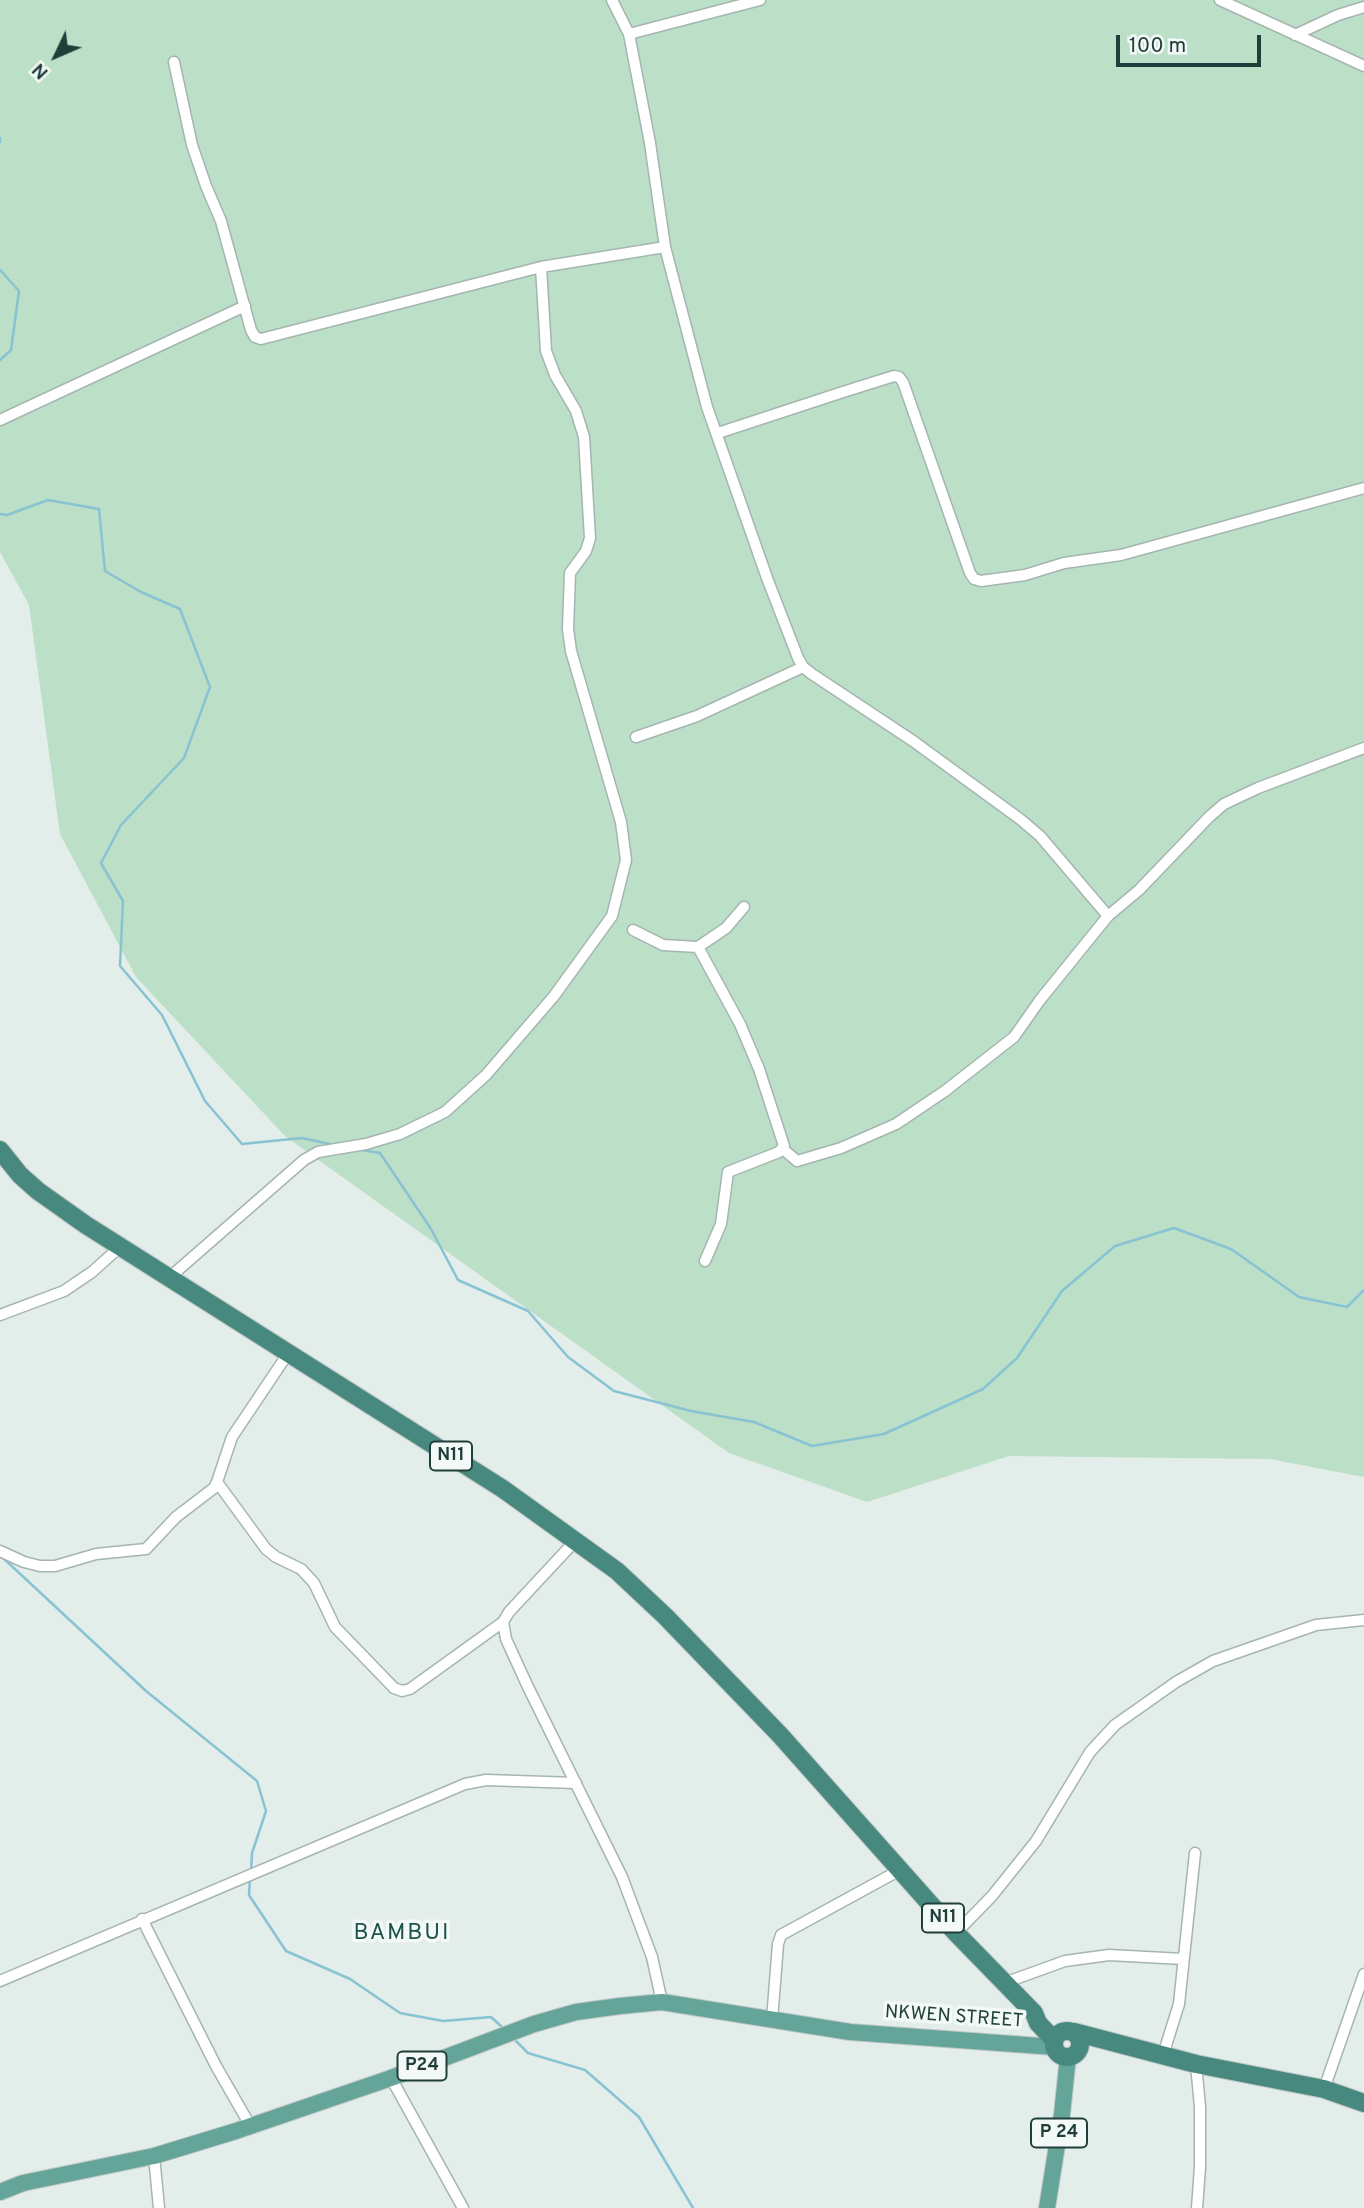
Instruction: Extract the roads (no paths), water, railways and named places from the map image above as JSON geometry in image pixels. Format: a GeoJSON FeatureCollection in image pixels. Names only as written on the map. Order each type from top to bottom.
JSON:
{"type":"FeatureCollection","features":[{"type":"Feature","properties":{"kind":"highway","name":"N11"},"geometry":{"type":"LineString","coordinates":[[0,1150],[20,1175],[38,1191],[86,1225],[503,1489],[617,1571],[698,1649],[780,1735],[956,1933],[1034,2012],[1038,2024],[1065,2043]]}},
{"type":"Feature","properties":{"kind":"highway"},"geometry":{"type":"LineString","coordinates":[[1065,2043],[1129,2047],[1196,2064],[1324,2089],[1364,2104]]}},
{"type":"Feature","properties":{"kind":"main road","name":"P24"},"geometry":{"type":"LineString","coordinates":[[0,2192],[23,2183],[154,2156],[251,2127],[534,2024],[576,2012],[662,2002],[772,2020]]}},
{"type":"Feature","properties":{"kind":"main road","name":"NKWEN STREET"},"geometry":{"type":"LineString","coordinates":[[772,2020],[850,2032],[1065,2043]]}},
{"type":"Feature","properties":{"kind":"main road","name":"P 24"},"geometry":{"type":"LineString","coordinates":[[1047,2208],[1062,2115],[1065,2043]]}},
{"type":"Feature","properties":{"kind":"street"},"geometry":{"type":"LineString","coordinates":[[612,0],[629,34],[648,129],[665,247],[707,407],[767,578],[803,667],[913,741],[1020,819],[1040,836],[1108,916]]}},
{"type":"Feature","properties":{"kind":"street"},"geometry":{"type":"LineString","coordinates":[[629,34],[760,0]]}},
{"type":"Feature","properties":{"kind":"street"},"geometry":{"type":"LineString","coordinates":[[1220,0],[1364,66]]}},
{"type":"Feature","properties":{"kind":"street"},"geometry":{"type":"LineString","coordinates":[[1295,35],[1338,15],[1364,7]]}},
{"type":"Feature","properties":{"kind":"street"},"geometry":{"type":"LineString","coordinates":[[174,62],[192,145],[205,186],[221,221],[255,337],[271,338],[541,267],[665,247]]}},
{"type":"Feature","properties":{"kind":"street"},"geometry":{"type":"LineString","coordinates":[[170,1277],[304,1160],[318,1152],[366,1144],[400,1134],[445,1112],[486,1075],[545,1006],[612,916],[626,860],[621,822],[571,651],[568,629],[570,573],[586,551],[590,538],[584,437],[576,411],[555,375],[546,351],[541,267]]}},
{"type":"Feature","properties":{"kind":"street"},"geometry":{"type":"LineString","coordinates":[[0,420],[245,306]]}},
{"type":"Feature","properties":{"kind":"street"},"geometry":{"type":"LineString","coordinates":[[718,433],[843,391],[894,376],[899,377],[970,573],[981,581],[1025,575],[1064,563],[1121,555],[1364,488]]}},
{"type":"Feature","properties":{"kind":"street"},"geometry":{"type":"LineString","coordinates":[[636,737],[697,716],[803,667]]}},
{"type":"Feature","properties":{"kind":"street"},"geometry":{"type":"LineString","coordinates":[[783,1149],[797,1161],[841,1148],[896,1124],[946,1091],[1014,1037],[1040,1000],[1108,916],[1139,890],[1224,804],[1258,788],[1364,748]]}},
{"type":"Feature","properties":{"kind":"street"},"geometry":{"type":"LineString","coordinates":[[634,930],[663,945],[698,947],[726,928],[744,907]]}},
{"type":"Feature","properties":{"kind":"street"},"geometry":{"type":"LineString","coordinates":[[698,947],[740,1024],[759,1069],[783,1149]]}},
{"type":"Feature","properties":{"kind":"street"},"geometry":{"type":"LineString","coordinates":[[705,1261],[721,1224],[728,1172],[783,1149]]}},
{"type":"Feature","properties":{"kind":"street"},"geometry":{"type":"LineString","coordinates":[[0,1315],[64,1290],[92,1272],[121,1247]]}},
{"type":"Feature","properties":{"kind":"street"},"geometry":{"type":"LineString","coordinates":[[0,1551],[32,1564],[55,1566],[96,1555],[146,1549],[176,1517],[218,1482],[232,1437],[289,1352]]}},
{"type":"Feature","properties":{"kind":"street"},"geometry":{"type":"LineString","coordinates":[[218,1482],[266,1549],[300,1569],[314,1583],[335,1627],[394,1688],[402,1691],[410,1689],[503,1622],[509,1612],[576,1540]]}},
{"type":"Feature","properties":{"kind":"street"},"geometry":{"type":"LineString","coordinates":[[956,1933],[992,1896],[1037,1842],[1090,1752],[1115,1725],[1176,1682],[1213,1661],[1316,1625],[1364,1620]]}},
{"type":"Feature","properties":{"kind":"street"},"geometry":{"type":"LineString","coordinates":[[503,1622],[506,1639],[522,1675],[622,1877],[652,1957],[662,2002]]}},
{"type":"Feature","properties":{"kind":"street"},"geometry":{"type":"LineString","coordinates":[[0,1981],[465,1784],[486,1780],[576,1783]]}},
{"type":"Feature","properties":{"kind":"street"},"geometry":{"type":"LineString","coordinates":[[1163,2055],[1179,2004],[1195,1853]]}},
{"type":"Feature","properties":{"kind":"street"},"geometry":{"type":"LineString","coordinates":[[772,2020],[778,1944],[781,1936],[900,1870]]}},
{"type":"Feature","properties":{"kind":"street"},"geometry":{"type":"LineString","coordinates":[[142,1919],[216,2066],[251,2127]]}},
{"type":"Feature","properties":{"kind":"street"},"geometry":{"type":"LineString","coordinates":[[1004,1983],[1065,1961],[1109,1955],[1183,1959]]}},
{"type":"Feature","properties":{"kind":"street"},"geometry":{"type":"LineString","coordinates":[[1324,2089],[1364,1974]]}},
{"type":"Feature","properties":{"kind":"street"},"geometry":{"type":"LineString","coordinates":[[1196,2064],[1200,2107],[1197,2208]]}},
{"type":"Feature","properties":{"kind":"street"},"geometry":{"type":"LineString","coordinates":[[391,2078],[463,2208]]}},
{"type":"Feature","properties":{"kind":"street"},"geometry":{"type":"LineString","coordinates":[[154,2156],[159,2208]]}},
{"type":"Feature","properties":{"kind":"waterway"},"geometry":{"type":"LineString","coordinates":[[0,270],[19,291],[11,350],[0,360]]}},
{"type":"Feature","properties":{"kind":"waterway"},"geometry":{"type":"LineString","coordinates":[[0,514],[7,515],[48,500],[99,509],[105,571],[141,592],[180,609],[210,687],[184,758],[121,825],[101,863],[123,901],[120,966],[162,1015],[205,1101],[242,1144],[302,1138],[334,1145]]}},
{"type":"Feature","properties":{"kind":"waterway"},"geometry":{"type":"LineString","coordinates":[[361,1150],[380,1153],[431,1229],[458,1280],[528,1311],[568,1357],[614,1391],[691,1411],[754,1422],[812,1446],[884,1434],[983,1389],[1017,1358],[1062,1291],[1115,1246],[1174,1228],[1231,1249],[1299,1297],[1347,1307],[1364,1290]]}},
{"type":"Feature","properties":{"kind":"waterway"},"geometry":{"type":"LineString","coordinates":[[2,1557],[146,1691],[257,1781],[266,1811],[252,1853],[251,1872]]}},
{"type":"Feature","properties":{"kind":"waterway"},"geometry":{"type":"LineString","coordinates":[[250,1879],[249,1895],[286,1951],[350,1979],[400,2013],[443,2021],[491,2017],[503,2028]]}},
{"type":"Feature","properties":{"kind":"waterway"},"geometry":{"type":"LineString","coordinates":[[513,2038],[528,2053],[585,2070],[639,2117],[693,2208]]}},
{"type":"Feature","properties":{"kind":"district","name":"BAMBUI"},"geometry":{"type":"Point","coordinates":[402,1934]}}]}
